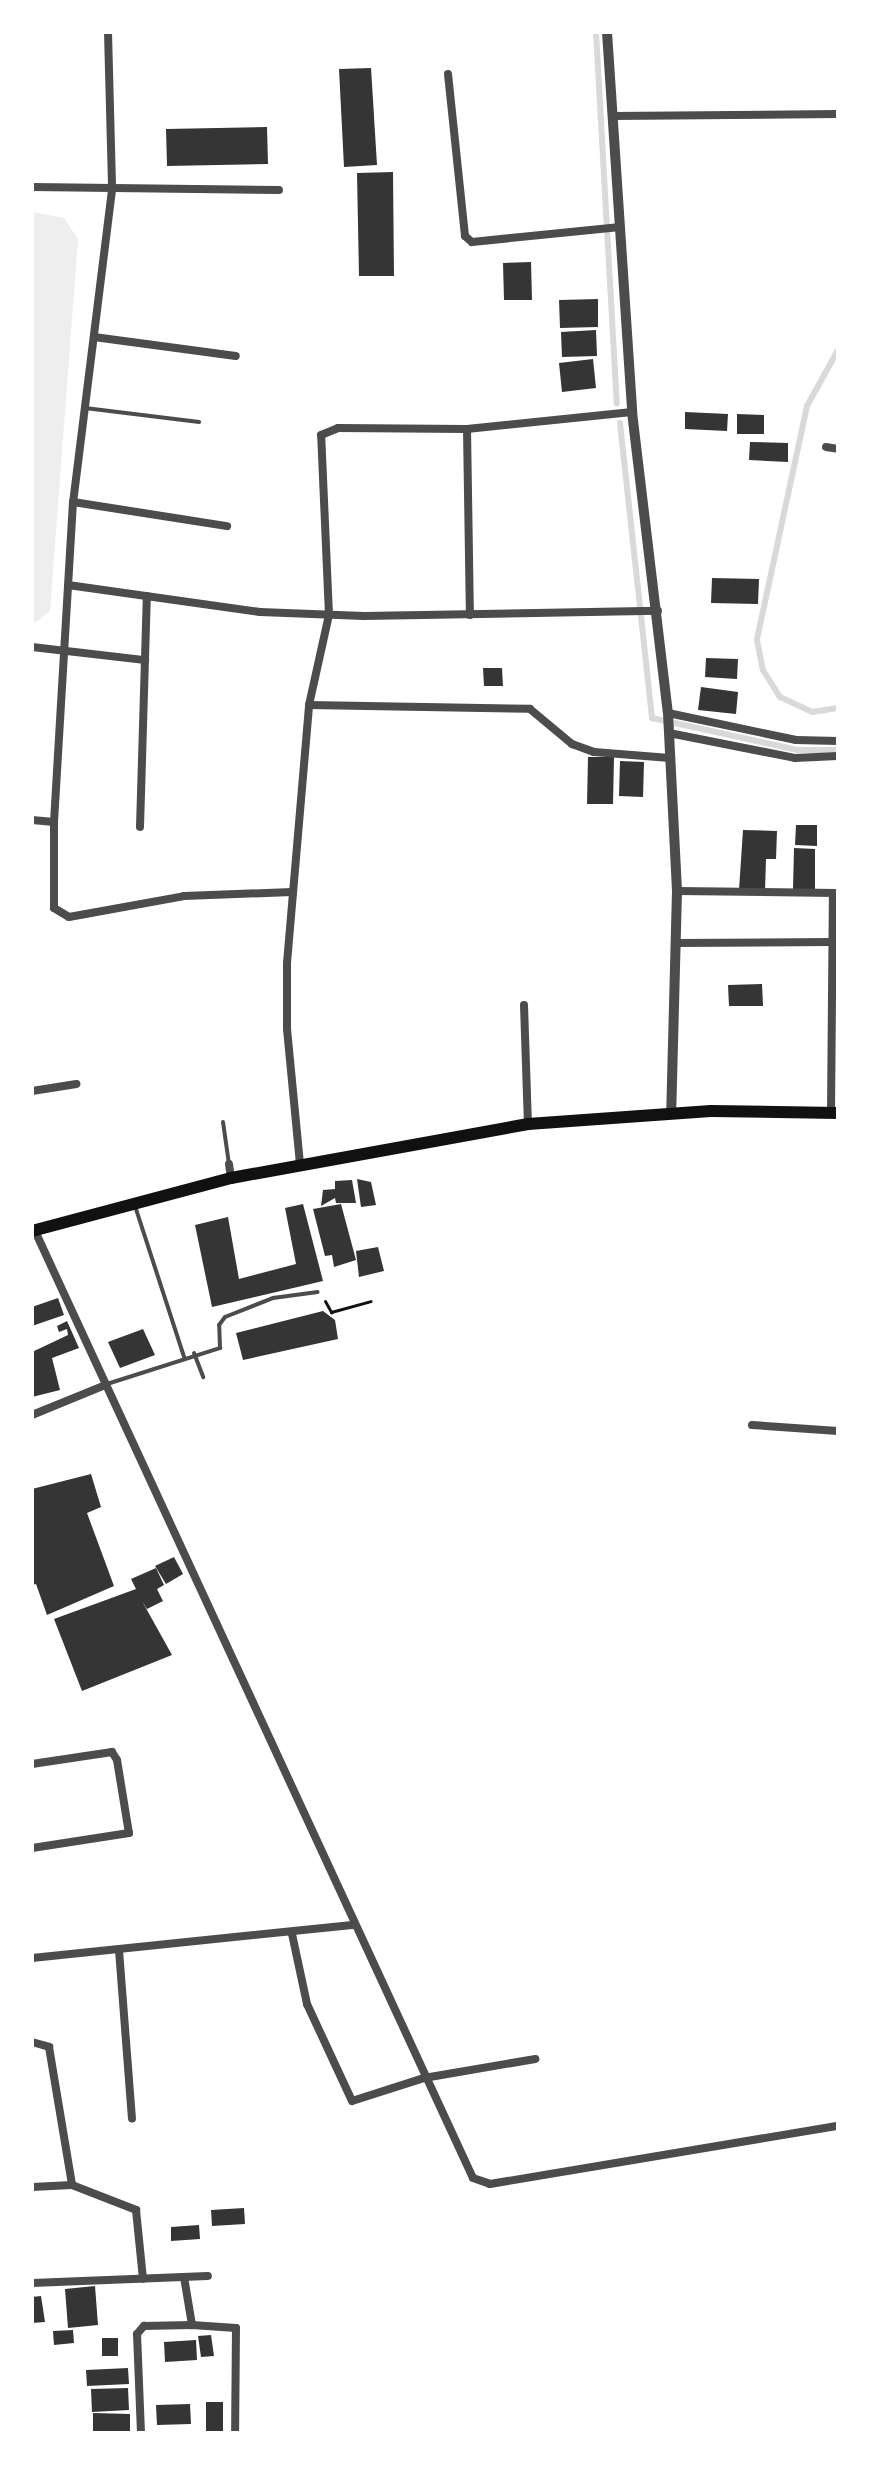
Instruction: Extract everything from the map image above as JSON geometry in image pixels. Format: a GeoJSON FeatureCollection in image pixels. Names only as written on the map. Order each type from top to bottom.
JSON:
{"type":"FeatureCollection","features":[{"type":"Feature","properties":{"kind":"main road"},"geometry":{"type":"LineString","coordinates":[[33,1231],[133,1200],[231,1178],[528,1124],[671,1114],[834,1113]]}},
{"type":"Feature","properties":{"kind":"street"},"geometry":{"type":"LineString","coordinates":[[108,32],[112,190],[73,502],[54,822],[54,908],[61,916],[184,896],[292,892]]}},
{"type":"Feature","properties":{"kind":"street"},"geometry":{"type":"LineString","coordinates":[[607,32],[615,227],[632,412],[668,714],[677,891],[671,1114]]}},
{"type":"Feature","properties":{"kind":"street"},"geometry":{"type":"LineString","coordinates":[[448,74],[465,236],[472,242],[615,227]]}},
{"type":"Feature","properties":{"kind":"street"},"geometry":{"type":"LineString","coordinates":[[612,116],[838,114]]}},
{"type":"Feature","properties":{"kind":"street"},"geometry":{"type":"LineString","coordinates":[[32,187],[279,190]]}},
{"type":"Feature","properties":{"kind":"street"},"geometry":{"type":"LineString","coordinates":[[94,337],[236,356]]}},
{"type":"Feature","properties":{"kind":"street"},"geometry":{"type":"LineString","coordinates":[[300,1164],[287,1029],[292,892],[309,705],[329,615],[323,432],[467,429],[632,412]]}},
{"type":"Feature","properties":{"kind":"street"},"geometry":{"type":"LineString","coordinates":[[467,429],[470,615]]}},
{"type":"Feature","properties":{"kind":"street"},"geometry":{"type":"LineString","coordinates":[[826,447],[838,449]]}},
{"type":"Feature","properties":{"kind":"street"},"geometry":{"type":"LineString","coordinates":[[73,502],[227,526]]}},
{"type":"Feature","properties":{"kind":"street"},"geometry":{"type":"LineString","coordinates":[[68,585],[260,612],[470,615],[629,609],[658,611]]}},
{"type":"Feature","properties":{"kind":"street"},"geometry":{"type":"LineString","coordinates":[[140,827],[147,596]]}},
{"type":"Feature","properties":{"kind":"street"},"geometry":{"type":"LineString","coordinates":[[32,647],[145,660]]}},
{"type":"Feature","properties":{"kind":"street"},"geometry":{"type":"LineString","coordinates":[[309,705],[530,709],[572,744],[594,752],[670,758]]}},
{"type":"Feature","properties":{"kind":"street"},"geometry":{"type":"LineString","coordinates":[[668,714],[796,740],[838,741]]}},
{"type":"Feature","properties":{"kind":"street"},"geometry":{"type":"LineString","coordinates":[[752,744],[754,730]]}},
{"type":"Feature","properties":{"kind":"street"},"geometry":{"type":"LineString","coordinates":[[669,731],[752,744],[795,758],[838,756]]}},
{"type":"Feature","properties":{"kind":"street"},"geometry":{"type":"LineString","coordinates":[[32,820],[54,822]]}},
{"type":"Feature","properties":{"kind":"street"},"geometry":{"type":"LineString","coordinates":[[677,891],[835,893],[832,942],[834,1113]]}},
{"type":"Feature","properties":{"kind":"street"},"geometry":{"type":"LineString","coordinates":[[677,943],[832,942]]}},
{"type":"Feature","properties":{"kind":"street"},"geometry":{"type":"LineString","coordinates":[[524,1005],[528,1124]]}},
{"type":"Feature","properties":{"kind":"street"},"geometry":{"type":"LineString","coordinates":[[32,1091],[76,1084]]}},
{"type":"Feature","properties":{"kind":"street"},"geometry":{"type":"LineString","coordinates":[[229,1164],[231,1178]]}},
{"type":"Feature","properties":{"kind":"street"},"geometry":{"type":"LineString","coordinates":[[33,1231],[352,1925],[465,2167],[473,2178],[490,2184],[838,2126]]}},
{"type":"Feature","properties":{"kind":"street"},"geometry":{"type":"LineString","coordinates":[[32,1415],[103,1386]]}},
{"type":"Feature","properties":{"kind":"street"},"geometry":{"type":"LineString","coordinates":[[752,1425],[838,1431]]}},
{"type":"Feature","properties":{"kind":"street"},"geometry":{"type":"LineString","coordinates":[[32,1764],[112,1752],[129,1833],[32,1848]]}},
{"type":"Feature","properties":{"kind":"street"},"geometry":{"type":"LineString","coordinates":[[32,1958],[292,1934],[352,1925]]}},
{"type":"Feature","properties":{"kind":"street"},"geometry":{"type":"LineString","coordinates":[[292,1934],[307,2004],[345,2094],[352,2101],[424,2078],[535,2059]]}},
{"type":"Feature","properties":{"kind":"street"},"geometry":{"type":"LineString","coordinates":[[119,1950],[132,2118]]}},
{"type":"Feature","properties":{"kind":"street"},"geometry":{"type":"LineString","coordinates":[[32,2042],[49,2047],[72,2185]]}},
{"type":"Feature","properties":{"kind":"street"},"geometry":{"type":"LineString","coordinates":[[32,2187],[72,2185],[138,2212],[143,2279]]}},
{"type":"Feature","properties":{"kind":"street"},"geometry":{"type":"LineString","coordinates":[[32,2283],[208,2276]]}},
{"type":"Feature","properties":{"kind":"street"},"geometry":{"type":"LineString","coordinates":[[184,2277],[192,2325]]}},
{"type":"Feature","properties":{"kind":"street"},"geometry":{"type":"LineString","coordinates":[[141,2433],[137,2334],[144,2326],[192,2325],[236,2328],[235,2433]]}},
{"type":"Feature","properties":{"kind":"lane"},"geometry":{"type":"LineString","coordinates":[[85,408],[199,422]]}},
{"type":"Feature","properties":{"kind":"lane"},"geometry":{"type":"LineString","coordinates":[[223,1122],[229,1164]]}},
{"type":"Feature","properties":{"kind":"lane"},"geometry":{"type":"LineString","coordinates":[[133,1200],[184,1357]]}},
{"type":"Feature","properties":{"kind":"lane"},"geometry":{"type":"LineString","coordinates":[[103,1386],[194,1353],[220,1348],[219,1325],[225,1317],[273,1298],[318,1292]]}},
{"type":"Feature","properties":{"kind":"lane"},"geometry":{"type":"LineString","coordinates":[[194,1353],[203,1377]]}},
{"type":"Feature","properties":{"kind":"path"},"geometry":{"type":"LineString","coordinates":[[318,1292],[331,1312],[371,1301]]}},
{"type":"Feature","properties":{"kind":"shaded area"},"geometry":{"type":"Polygon","coordinates":[[[32,212],[64,218],[78,239],[50,611],[32,625],[32,212]]]}},
{"type":"Feature","properties":{"kind":"building"},"geometry":{"type":"Polygon","coordinates":[[[371,68],[377,165],[344,167],[339,69],[371,68]]]}},
{"type":"Feature","properties":{"kind":"building"},"geometry":{"type":"Polygon","coordinates":[[[267,127],[268,164],[167,166],[166,129],[267,127]]]}},
{"type":"Feature","properties":{"kind":"building"},"geometry":{"type":"Polygon","coordinates":[[[393,172],[394,276],[359,276],[357,173],[393,172]]]}},
{"type":"Feature","properties":{"kind":"building"},"geometry":{"type":"Polygon","coordinates":[[[531,262],[532,300],[504,300],[503,263],[531,262]]]}},
{"type":"Feature","properties":{"kind":"building"},"geometry":{"type":"Polygon","coordinates":[[[598,299],[598,327],[560,328],[559,300],[598,299]]]}},
{"type":"Feature","properties":{"kind":"building"},"geometry":{"type":"Polygon","coordinates":[[[596,330],[597,356],[562,357],[561,332],[596,330]]]}},
{"type":"Feature","properties":{"kind":"building"},"geometry":{"type":"Polygon","coordinates":[[[593,359],[596,388],[562,392],[559,363],[593,359]]]}},
{"type":"Feature","properties":{"kind":"building"},"geometry":{"type":"Polygon","coordinates":[[[685,412],[728,414],[727,431],[685,429],[685,412]]]}},
{"type":"Feature","properties":{"kind":"building"},"geometry":{"type":"Polygon","coordinates":[[[737,414],[764,415],[764,434],[737,434],[737,414]]]}},
{"type":"Feature","properties":{"kind":"building"},"geometry":{"type":"Polygon","coordinates":[[[750,442],[788,443],[788,462],[749,460],[750,442]]]}},
{"type":"Feature","properties":{"kind":"building"},"geometry":{"type":"Polygon","coordinates":[[[712,578],[759,579],[758,604],[711,603],[712,578]]]}},
{"type":"Feature","properties":{"kind":"building"},"geometry":{"type":"Polygon","coordinates":[[[706,658],[738,659],[737,679],[705,677],[706,658]]]}},
{"type":"Feature","properties":{"kind":"building"},"geometry":{"type":"Polygon","coordinates":[[[483,668],[502,668],[503,686],[484,686],[483,668]]]}},
{"type":"Feature","properties":{"kind":"building"},"geometry":{"type":"Polygon","coordinates":[[[701,687],[738,692],[736,714],[698,710],[701,687]]]}},
{"type":"Feature","properties":{"kind":"building"},"geometry":{"type":"Polygon","coordinates":[[[588,757],[614,757],[613,804],[587,804],[588,757]]]}},
{"type":"Feature","properties":{"kind":"building"},"geometry":{"type":"Polygon","coordinates":[[[620,761],[644,762],[643,797],[619,796],[620,761]]]}},
{"type":"Feature","properties":{"kind":"building"},"geometry":{"type":"Polygon","coordinates":[[[796,825],[817,825],[817,846],[795,845],[796,825]]]}},
{"type":"Feature","properties":{"kind":"building"},"geometry":{"type":"Polygon","coordinates":[[[743,830],[777,831],[776,859],[766,859],[765,891],[739,890],[743,830]]]}},
{"type":"Feature","properties":{"kind":"building"},"geometry":{"type":"Polygon","coordinates":[[[794,848],[815,849],[815,889],[793,889],[794,848]]]}},
{"type":"Feature","properties":{"kind":"building"},"geometry":{"type":"Polygon","coordinates":[[[762,984],[763,1006],[729,1006],[728,985],[762,984]]]}},
{"type":"Feature","properties":{"kind":"building"},"geometry":{"type":"Polygon","coordinates":[[[357,1179],[371,1182],[376,1205],[361,1207],[357,1179]]]}},
{"type":"Feature","properties":{"kind":"building"},"geometry":{"type":"Polygon","coordinates":[[[352,1180],[356,1203],[336,1203],[335,1198],[321,1206],[323,1190],[335,1189],[335,1181],[352,1180]]]}},
{"type":"Feature","properties":{"kind":"building"},"geometry":{"type":"Polygon","coordinates":[[[303,1204],[323,1281],[212,1307],[195,1225],[228,1217],[239,1279],[296,1264],[285,1208],[303,1204]]]}},
{"type":"Feature","properties":{"kind":"building"},"geometry":{"type":"Polygon","coordinates":[[[341,1204],[356,1260],[334,1267],[332,1255],[325,1256],[313,1209],[341,1204]]]}},
{"type":"Feature","properties":{"kind":"building"},"geometry":{"type":"Polygon","coordinates":[[[378,1247],[384,1271],[359,1277],[356,1251],[378,1247]]]}},
{"type":"Feature","properties":{"kind":"building"},"geometry":{"type":"Polygon","coordinates":[[[58,1298],[64,1315],[32,1326],[32,1307],[58,1298]]]}},
{"type":"Feature","properties":{"kind":"building"},"geometry":{"type":"Polygon","coordinates":[[[323,1311],[335,1320],[338,1339],[243,1360],[236,1333],[323,1311]]]}},
{"type":"Feature","properties":{"kind":"building"},"geometry":{"type":"Polygon","coordinates":[[[67,1321],[79,1348],[52,1358],[60,1390],[32,1397],[32,1352],[68,1335],[67,1329],[59,1332],[57,1326],[67,1321]]]}},
{"type":"Feature","properties":{"kind":"building"},"geometry":{"type":"Polygon","coordinates":[[[143,1329],[155,1355],[120,1368],[108,1342],[143,1329]]]}},
{"type":"Feature","properties":{"kind":"building"},"geometry":{"type":"Polygon","coordinates":[[[91,1474],[101,1507],[87,1513],[114,1586],[47,1615],[36,1584],[32,1585],[32,1489],[91,1474]]]}},
{"type":"Feature","properties":{"kind":"building"},"geometry":{"type":"Polygon","coordinates":[[[174,1557],[183,1574],[166,1584],[155,1566],[174,1557]]]}},
{"type":"Feature","properties":{"kind":"building"},"geometry":{"type":"Polygon","coordinates":[[[156,1568],[164,1585],[157,1589],[163,1601],[147,1609],[142,1601],[172,1655],[82,1691],[54,1619],[136,1589],[131,1579],[156,1568]]]}},
{"type":"Feature","properties":{"kind":"building"},"geometry":{"type":"Polygon","coordinates":[[[244,2208],[245,2224],[212,2226],[211,2210],[244,2208]]]}},
{"type":"Feature","properties":{"kind":"building"},"geometry":{"type":"Polygon","coordinates":[[[199,2225],[200,2239],[171,2241],[171,2227],[199,2225]]]}},
{"type":"Feature","properties":{"kind":"building"},"geometry":{"type":"Polygon","coordinates":[[[95,2286],[98,2325],[68,2328],[65,2289],[95,2286]]]}},
{"type":"Feature","properties":{"kind":"building"},"geometry":{"type":"Polygon","coordinates":[[[41,2296],[45,2322],[32,2323],[32,2297],[41,2296]]]}},
{"type":"Feature","properties":{"kind":"building"},"geometry":{"type":"Polygon","coordinates":[[[73,2330],[74,2343],[54,2345],[53,2331],[73,2330]]]}},
{"type":"Feature","properties":{"kind":"building"},"geometry":{"type":"Polygon","coordinates":[[[211,2335],[214,2356],[201,2357],[198,2336],[211,2335]]]}},
{"type":"Feature","properties":{"kind":"building"},"geometry":{"type":"Polygon","coordinates":[[[102,2338],[118,2338],[118,2356],[102,2356],[102,2338]]]}},
{"type":"Feature","properties":{"kind":"building"},"geometry":{"type":"Polygon","coordinates":[[[196,2340],[197,2360],[165,2362],[164,2342],[196,2340]]]}},
{"type":"Feature","properties":{"kind":"building"},"geometry":{"type":"Polygon","coordinates":[[[128,2368],[129,2384],[87,2386],[86,2370],[128,2368]]]}},
{"type":"Feature","properties":{"kind":"building"},"geometry":{"type":"Polygon","coordinates":[[[128,2388],[129,2410],[92,2412],[91,2389],[128,2388]]]}},
{"type":"Feature","properties":{"kind":"building"},"geometry":{"type":"Polygon","coordinates":[[[206,2402],[223,2402],[223,2433],[206,2433],[206,2402]]]}},
{"type":"Feature","properties":{"kind":"building"},"geometry":{"type":"Polygon","coordinates":[[[190,2404],[191,2424],[157,2425],[156,2405],[190,2404]]]}},
{"type":"Feature","properties":{"kind":"building"},"geometry":{"type":"Polygon","coordinates":[[[93,2413],[130,2414],[130,2432],[93,2431],[93,2413]]]}},
{"type":"Feature","properties":{"kind":"waterway"},"geometry":{"type":"LineString","coordinates":[[596,32],[617,403]]}},
{"type":"Feature","properties":{"kind":"waterway"},"geometry":{"type":"LineString","coordinates":[[838,350],[807,406],[757,640],[763,670],[780,697],[812,712],[838,708]]}},
{"type":"Feature","properties":{"kind":"waterway"},"geometry":{"type":"LineString","coordinates":[[620,423],[652,718],[798,750],[838,750]]}}]}
